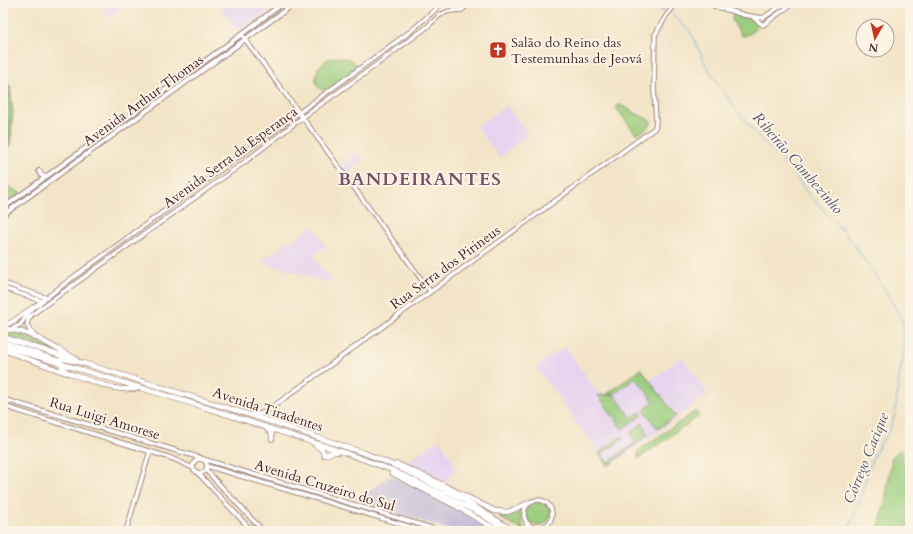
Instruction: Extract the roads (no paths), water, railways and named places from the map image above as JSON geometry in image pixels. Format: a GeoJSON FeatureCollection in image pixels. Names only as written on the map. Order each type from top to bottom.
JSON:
{"type":"FeatureCollection","features":[{"type":"Feature","properties":{"kind":"main road","name":"Avenida Arthur Thomas"},"geometry":{"type":"LineString","coordinates":[[3,208],[283,3]]}},
{"type":"Feature","properties":{"kind":"main road","name":"Avenida Arthur Thomas"},"geometry":{"type":"LineString","coordinates":[[3,215],[295,3]]}},
{"type":"Feature","properties":{"kind":"main road"},"geometry":{"type":"LineString","coordinates":[[170,87],[174,91]]}},
{"type":"Feature","properties":{"kind":"main road"},"geometry":{"type":"LineString","coordinates":[[128,117],[132,122]]}},
{"type":"Feature","properties":{"kind":"main road"},"geometry":{"type":"LineString","coordinates":[[88,146],[92,151]]}},
{"type":"Feature","properties":{"kind":"main road"},"geometry":{"type":"LineString","coordinates":[[39,171],[41,175],[45,177]]}},
{"type":"Feature","properties":{"kind":"main road"},"geometry":{"type":"LineString","coordinates":[[37,191],[38,182]]}},
{"type":"Feature","properties":{"kind":"main road"},"geometry":{"type":"LineString","coordinates":[[14,201],[17,206]]}},
{"type":"Feature","properties":{"kind":"main road"},"geometry":{"type":"LineString","coordinates":[[3,327],[41,302]]}},
{"type":"Feature","properties":{"kind":"main road"},"geometry":{"type":"LineString","coordinates":[[3,327],[23,332],[83,363]]}},
{"type":"Feature","properties":{"kind":"main road","name":"Avenida Tiradentes"},"geometry":{"type":"LineString","coordinates":[[3,337],[263,419],[378,458],[464,500],[514,531]]}},
{"type":"Feature","properties":{"kind":"main road","name":"Avenida Tiradentes"},"geometry":{"type":"LineString","coordinates":[[3,342],[60,362],[254,423],[377,464],[462,503],[508,531]]}},
{"type":"Feature","properties":{"kind":"main road"},"geometry":{"type":"LineString","coordinates":[[3,346],[53,362],[60,362],[61,359],[64,359],[83,363]]}},
{"type":"Feature","properties":{"kind":"main road"},"geometry":{"type":"LineString","coordinates":[[3,350],[67,373],[112,387],[131,389],[139,387]]}},
{"type":"Feature","properties":{"kind":"main road"},"geometry":{"type":"LineString","coordinates":[[60,362],[62,369],[67,373]]}},
{"type":"Feature","properties":{"kind":"main road"},"geometry":{"type":"LineString","coordinates":[[119,381],[131,389]]}},
{"type":"Feature","properties":{"kind":"main road"},"geometry":{"type":"LineString","coordinates":[[225,414],[258,421],[263,419]]}},
{"type":"Feature","properties":{"kind":"main road"},"geometry":{"type":"LineString","coordinates":[[254,423],[271,431],[273,436],[272,439]]}},
{"type":"Feature","properties":{"kind":"main road"},"geometry":{"type":"LineString","coordinates":[[300,438],[321,448],[324,455],[334,452],[346,453]]}},
{"type":"Feature","properties":{"kind":"main road"},"geometry":{"type":"LineString","coordinates":[[378,458],[413,470],[495,511],[508,512],[530,502]]}},
{"type":"Feature","properties":{"kind":"main road"},"geometry":{"type":"LineString","coordinates":[[377,464],[398,477],[463,509],[499,531]]}},
{"type":"Feature","properties":{"kind":"street","name":"Avenida Serra da Esperança"},"geometry":{"type":"LineString","coordinates":[[10,329],[20,325],[31,310],[71,279],[411,31],[435,10],[440,3]]}},
{"type":"Feature","properties":{"kind":"street","name":"Avenida Serra da Esperança"},"geometry":{"type":"LineString","coordinates":[[38,339],[27,327],[27,322],[30,316],[242,164],[303,117],[427,27],[440,15],[449,11],[462,10],[465,7],[465,3]]}},
{"type":"Feature","properties":{"kind":"street","name":"Rua Serra dos Pirineus"},"geometry":{"type":"LineString","coordinates":[[267,411],[655,128],[655,35],[670,10],[678,3]]}},
{"type":"Feature","properties":{"kind":"street"},"geometry":{"type":"LineString","coordinates":[[705,3],[753,18],[763,18],[785,3]]}},
{"type":"Feature","properties":{"kind":"street"},"geometry":{"type":"LineString","coordinates":[[716,3],[724,9]]}},
{"type":"Feature","properties":{"kind":"street"},"geometry":{"type":"LineString","coordinates":[[753,18],[763,25],[793,3]]}},
{"type":"Feature","properties":{"kind":"street"},"geometry":{"type":"LineString","coordinates":[[435,10],[440,15]]}},
{"type":"Feature","properties":{"kind":"street"},"geometry":{"type":"LineString","coordinates":[[242,34],[430,291]]}},
{"type":"Feature","properties":{"kind":"street"},"geometry":{"type":"LineString","coordinates":[[3,283],[47,298]]}},
{"type":"Feature","properties":{"kind":"street"},"geometry":{"type":"LineString","coordinates":[[3,288],[41,302]]}},
{"type":"Feature","properties":{"kind":"street","name":"Rua Luigi Amorese"},"geometry":{"type":"LineString","coordinates":[[3,398],[202,459]]}},
{"type":"Feature","properties":{"kind":"street","name":"Rua Luigi Amorese"},"geometry":{"type":"LineString","coordinates":[[3,406],[150,451],[180,461],[193,468]]}},
{"type":"Feature","properties":{"kind":"street"},"geometry":{"type":"LineString","coordinates":[[241,412],[257,414],[267,411]]}},
{"type":"Feature","properties":{"kind":"street"},"geometry":{"type":"LineString","coordinates":[[263,419],[267,411]]}},
{"type":"Feature","properties":{"kind":"street"},"geometry":{"type":"LineString","coordinates":[[100,435],[116,438],[118,433]]}},
{"type":"Feature","properties":{"kind":"street"},"geometry":{"type":"LineString","coordinates":[[126,531],[150,451]]}},
{"type":"Feature","properties":{"kind":"street"},"geometry":{"type":"LineString","coordinates":[[252,531],[193,468],[194,461],[202,459],[206,462],[206,468],[216,481],[263,531]]}},
{"type":"Feature","properties":{"kind":"street","name":"Avenida Cruzeiro do Sul"},"geometry":{"type":"LineString","coordinates":[[202,459],[441,531]]}},
{"type":"Feature","properties":{"kind":"street"},"geometry":{"type":"LineString","coordinates":[[197,472],[202,472],[206,468]]}},
{"type":"Feature","properties":{"kind":"street","name":"Avenida Cruzeiro do Sul"},"geometry":{"type":"LineString","coordinates":[[206,468],[424,531]]}},
{"type":"Feature","properties":{"kind":"street"},"geometry":{"type":"LineString","coordinates":[[210,486],[216,481]]}},
{"type":"Feature","properties":{"kind":"street"},"geometry":{"type":"LineString","coordinates":[[528,531],[524,516],[525,511],[530,502],[537,500],[547,503],[552,512],[550,522],[537,531]]}},
{"type":"Feature","properties":{"kind":"street"},"geometry":{"type":"LineString","coordinates":[[526,521],[532,527],[542,528]]}},
{"type":"Feature","properties":{"kind":"waterway","name":"Ribeirão Cambezinho"},"geometry":{"type":"LineString","coordinates":[[661,3],[662,9]]}},
{"type":"Feature","properties":{"kind":"waterway","name":"Ribeirão Cambezinho"},"geometry":{"type":"LineString","coordinates":[[672,13],[691,33],[707,67],[738,112],[754,132],[794,172],[807,193],[838,225],[886,291],[902,320],[910,326]]}},
{"type":"Feature","properties":{"kind":"waterway","name":"Córrego Cacique"},"geometry":{"type":"LineString","coordinates":[[848,531],[859,505],[874,455],[890,428],[895,415],[904,351],[904,332],[902,320]]}},
{"type":"Feature","properties":{"kind":"place","name":"Salão do Reino das Testemunhas de Jeová"},"geometry":{"type":"Point","coordinates":[498,50]}},
{"type":"Feature","properties":{"kind":"district","name":"BANDEIRANTES"},"geometry":{"type":"Point","coordinates":[420,179]}}]}
